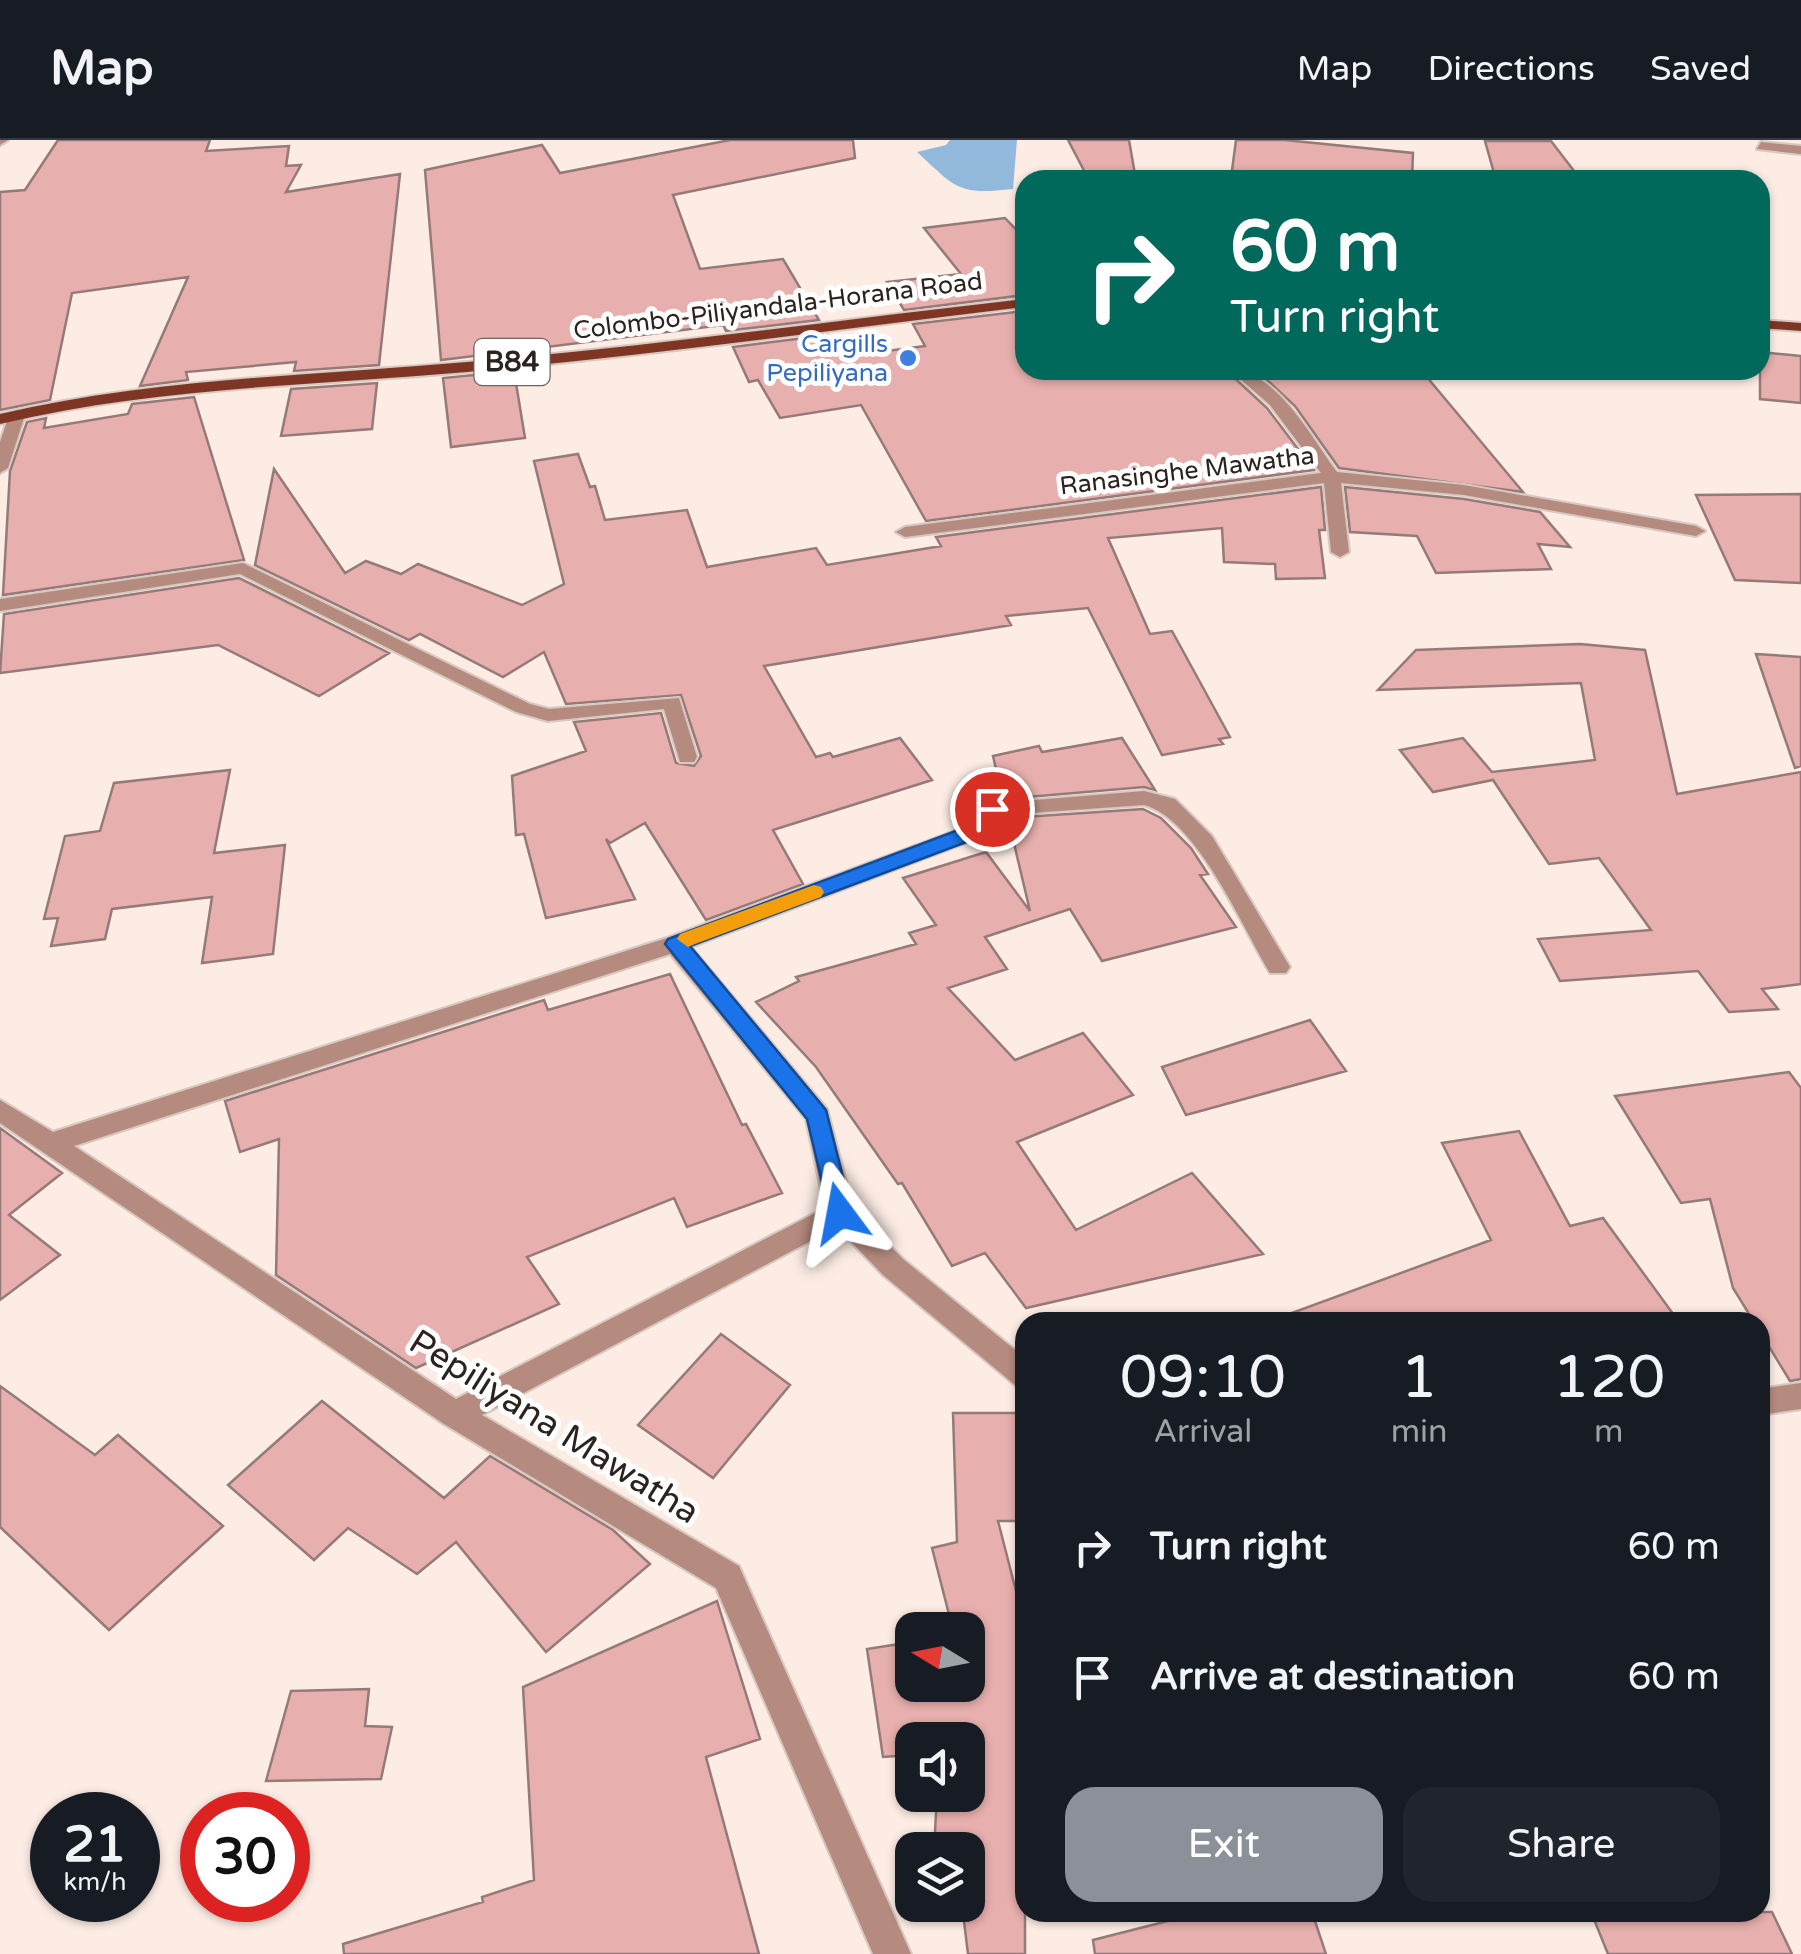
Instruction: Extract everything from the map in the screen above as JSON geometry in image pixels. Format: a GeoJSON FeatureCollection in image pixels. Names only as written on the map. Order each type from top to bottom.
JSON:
{"type":"FeatureCollection","features":[{"type":"Feature","properties":{"kind":"main road","name":"Colombo-Piliyandala-Horana Road"},"geometry":{"type":"LineString","coordinates":[[9,417],[158,391],[469,366],[1015,304]]}},
{"type":"Feature","properties":{"kind":"main road"},"geometry":{"type":"LineString","coordinates":[[1770,325],[1801,328]]}},
{"type":"Feature","properties":{"kind":"street"},"geometry":{"type":"LineString","coordinates":[[1761,146],[1801,150]]}},
{"type":"Feature","properties":{"kind":"street","name":"Ranasinghe Mawatha"},"geometry":{"type":"LineString","coordinates":[[906,532],[1332,477],[1276,402],[1250,380]]}},
{"type":"Feature","properties":{"kind":"street"},"geometry":{"type":"LineString","coordinates":[[0,468],[9,417]]}},
{"type":"Feature","properties":{"kind":"street"},"geometry":{"type":"LineString","coordinates":[[1340,552],[1332,477],[1464,490],[1696,531]]}},
{"type":"Feature","properties":{"kind":"street"},"geometry":{"type":"LineString","coordinates":[[0,606],[243,568],[523,708],[548,715],[672,702],[687,756]]}},
{"type":"Feature","properties":{"kind":"street"},"geometry":{"type":"LineString","coordinates":[[51,1142],[676,944],[986,827],[992,809],[1144,798],[1167,804],[1204,841],[1278,967]]}},
{"type":"Feature","properties":{"kind":"street"},"geometry":{"type":"LineString","coordinates":[[676,944],[818,1116],[840,1213],[893,1268],[1015,1368]]}},
{"type":"Feature","properties":{"kind":"street","name":"Pepiliyana Mawatha"},"geometry":{"type":"LineString","coordinates":[[0,1110],[455,1415],[728,1577],[892,1954]]}},
{"type":"Feature","properties":{"kind":"street"},"geometry":{"type":"LineString","coordinates":[[455,1415],[840,1213]]}},
{"type":"Feature","properties":{"kind":"street"},"geometry":{"type":"LineString","coordinates":[[1770,1401],[1801,1396]]}},
{"type":"Feature","properties":{"kind":"water"},"geometry":{"type":"Polygon","coordinates":[[[950,140],[1017,140],[1013,189],[980,191],[959,187],[917,152],[946,145],[950,140]]]}},
{"type":"Feature","properties":{"kind":"building"},"geometry":{"type":"Polygon","coordinates":[[[58,140],[210,140],[206,151],[289,146],[286,166],[301,165],[286,192],[400,174],[379,365],[294,371],[296,362],[186,372],[188,380],[140,386],[188,277],[72,293],[50,400],[0,410],[0,192],[25,190],[58,140]]]}},
{"type":"Feature","properties":{"kind":"building"},"geometry":{"type":"Polygon","coordinates":[[[730,140],[853,140],[855,158],[673,195],[700,269],[783,259],[819,320],[726,331],[723,325],[441,360],[425,170],[542,145],[560,173],[730,140]]]}},
{"type":"Feature","properties":{"kind":"building"},"geometry":{"type":"Polygon","coordinates":[[[1068,140],[1129,140],[1134,170],[1084,170],[1068,140]]]}},
{"type":"Feature","properties":{"kind":"building"},"geometry":{"type":"Polygon","coordinates":[[[1236,140],[1285,140],[1413,153],[1412,170],[1232,170],[1236,140]]]}},
{"type":"Feature","properties":{"kind":"building"},"geometry":{"type":"Polygon","coordinates":[[[1485,141],[1551,141],[1573,170],[1493,170],[1485,141]]]}},
{"type":"Feature","properties":{"kind":"building"},"geometry":{"type":"Polygon","coordinates":[[[1005,218],[1015,228],[1015,296],[904,310],[887,282],[961,274],[924,228],[1005,218]]]}},
{"type":"Feature","properties":{"kind":"building"},"geometry":{"type":"Polygon","coordinates":[[[1015,312],[1015,380],[1237,380],[1267,408],[1314,470],[926,521],[861,405],[780,418],[758,380],[749,382],[733,347],[828,335],[841,357],[925,346],[913,324],[1015,312]]]}},
{"type":"Feature","properties":{"kind":"building"},"geometry":{"type":"Polygon","coordinates":[[[1770,353],[1801,356],[1801,403],[1760,399],[1760,380],[1770,380],[1770,353]]]}},
{"type":"Feature","properties":{"kind":"building"},"geometry":{"type":"Polygon","coordinates":[[[514,371],[525,438],[451,447],[443,378],[514,371]]]}},
{"type":"Feature","properties":{"kind":"building"},"geometry":{"type":"Polygon","coordinates":[[[1267,380],[1429,380],[1523,492],[1339,468],[1295,406],[1267,380]]]}},
{"type":"Feature","properties":{"kind":"building"},"geometry":{"type":"Polygon","coordinates":[[[377,383],[372,429],[281,436],[291,389],[377,383]]]}},
{"type":"Feature","properties":{"kind":"building"},"geometry":{"type":"Polygon","coordinates":[[[194,397],[244,560],[3,595],[10,471],[27,422],[46,418],[44,428],[128,414],[132,404],[194,397]]]}},
{"type":"Feature","properties":{"kind":"building"},"geometry":{"type":"Polygon","coordinates":[[[578,454],[590,487],[595,486],[605,520],[687,510],[707,567],[816,548],[827,565],[941,546],[936,537],[1321,487],[1325,530],[1319,530],[1325,578],[1276,579],[1275,564],[1224,562],[1222,528],[1108,538],[1150,634],[1172,631],[1230,737],[1219,739],[1223,744],[1162,755],[1088,608],[1006,616],[1011,625],[764,666],[816,757],[830,753],[833,757],[900,738],[932,780],[773,830],[803,884],[706,920],[645,823],[610,843],[606,839],[635,899],[546,918],[524,834],[516,835],[512,776],[586,751],[574,722],[661,713],[676,763],[694,766],[701,756],[681,695],[566,704],[544,652],[503,677],[420,634],[409,640],[255,565],[274,469],[345,573],[366,561],[401,574],[418,564],[522,605],[564,584],[534,461],[578,454]]]}},
{"type":"Feature","properties":{"kind":"building"},"geometry":{"type":"Polygon","coordinates":[[[1345,487],[1464,499],[1540,512],[1570,547],[1538,544],[1551,569],[1436,573],[1417,536],[1350,532],[1345,487]]]}},
{"type":"Feature","properties":{"kind":"building"},"geometry":{"type":"Polygon","coordinates":[[[1801,494],[1801,583],[1735,580],[1696,495],[1801,494]]]}},
{"type":"Feature","properties":{"kind":"building"},"geometry":{"type":"Polygon","coordinates":[[[239,578],[389,653],[319,696],[218,645],[0,673],[4,614],[239,578]]]}},
{"type":"Feature","properties":{"kind":"building"},"geometry":{"type":"Polygon","coordinates":[[[1580,644],[1645,650],[1677,794],[1801,772],[1801,984],[1762,989],[1778,1009],[1729,1012],[1698,971],[1560,981],[1538,939],[1651,930],[1599,858],[1549,864],[1493,780],[1433,792],[1400,750],[1463,738],[1492,772],[1595,760],[1581,683],[1378,690],[1416,650],[1580,644]]]}},
{"type":"Feature","properties":{"kind":"building"},"geometry":{"type":"Polygon","coordinates":[[[1756,654],[1801,657],[1801,766],[1795,768],[1756,654]]]}},
{"type":"Feature","properties":{"kind":"building"},"geometry":{"type":"Polygon","coordinates":[[[1122,738],[1155,790],[1144,787],[1003,799],[993,756],[1039,746],[1042,752],[1122,738]]]}},
{"type":"Feature","properties":{"kind":"building"},"geometry":{"type":"Polygon","coordinates":[[[230,770],[214,853],[285,845],[273,954],[202,963],[212,897],[112,909],[105,939],[51,946],[58,918],[44,919],[65,836],[100,831],[114,783],[230,770]]]}},
{"type":"Feature","properties":{"kind":"building"},"geometry":{"type":"Polygon","coordinates":[[[1143,809],[1161,818],[1191,848],[1208,874],[1200,875],[1236,927],[1102,961],[1070,909],[985,937],[1007,969],[948,988],[1015,1060],[1083,1033],[1133,1095],[1017,1142],[1076,1230],[1192,1173],[1263,1254],[1026,1308],[985,1253],[952,1266],[902,1183],[898,1184],[816,1067],[756,1002],[799,981],[796,977],[916,944],[909,933],[936,925],[903,878],[986,852],[1030,911],[1008,818],[1143,809]]]}},
{"type":"Feature","properties":{"kind":"building"},"geometry":{"type":"Polygon","coordinates":[[[670,974],[742,1125],[746,1124],[782,1193],[687,1227],[674,1198],[527,1257],[559,1304],[416,1368],[276,1275],[279,1139],[240,1152],[225,1101],[544,1000],[548,1010],[670,974]]]}},
{"type":"Feature","properties":{"kind":"building"},"geometry":{"type":"Polygon","coordinates":[[[1310,1020],[1346,1071],[1186,1115],[1162,1067],[1310,1020]]]}},
{"type":"Feature","properties":{"kind":"building"},"geometry":{"type":"Polygon","coordinates":[[[1789,1072],[1801,1088],[1801,1379],[1790,1381],[1770,1348],[1770,1312],[1748,1312],[1733,1288],[1710,1199],[1681,1203],[1615,1096],[1789,1072]]]}},
{"type":"Feature","properties":{"kind":"building"},"geometry":{"type":"Polygon","coordinates":[[[0,1128],[62,1173],[9,1215],[60,1255],[0,1300],[0,1128]]]}},
{"type":"Feature","properties":{"kind":"building"},"geometry":{"type":"Polygon","coordinates":[[[1519,1131],[1570,1226],[1603,1218],[1672,1312],[1294,1312],[1491,1240],[1442,1143],[1519,1131]]]}},
{"type":"Feature","properties":{"kind":"building"},"geometry":{"type":"Polygon","coordinates":[[[721,1334],[790,1385],[713,1478],[638,1425],[721,1334]]]}},
{"type":"Feature","properties":{"kind":"building"},"geometry":{"type":"Polygon","coordinates":[[[0,1386],[95,1455],[118,1435],[223,1526],[109,1630],[0,1527],[0,1386]]]}},
{"type":"Feature","properties":{"kind":"building"},"geometry":{"type":"Polygon","coordinates":[[[322,1401],[444,1498],[490,1456],[613,1530],[650,1564],[546,1652],[456,1542],[417,1574],[348,1528],[314,1560],[228,1485],[322,1401]]]}},
{"type":"Feature","properties":{"kind":"building"},"geometry":{"type":"Polygon","coordinates":[[[953,1413],[1015,1413],[1015,1521],[998,1521],[1015,1587],[1015,1922],[1025,1922],[1025,1954],[968,1954],[964,1922],[985,1922],[985,1832],[935,1832],[936,1812],[985,1812],[985,1722],[895,1722],[895,1756],[883,1757],[867,1649],[895,1645],[895,1702],[985,1702],[985,1612],[948,1612],[932,1548],[957,1542],[953,1413]]]}},
{"type":"Feature","properties":{"kind":"building"},"geometry":{"type":"Polygon","coordinates":[[[717,1601],[760,1739],[706,1757],[759,1954],[344,1954],[343,1944],[483,1902],[482,1897],[534,1880],[523,1687],[717,1601]]]}},
{"type":"Feature","properties":{"kind":"building"},"geometry":{"type":"Polygon","coordinates":[[[369,1689],[365,1726],[392,1727],[381,1779],[266,1781],[291,1691],[369,1689]]]}},
{"type":"Feature","properties":{"kind":"building"},"geometry":{"type":"Polygon","coordinates":[[[1772,1912],[1792,1954],[1608,1954],[1595,1922],[1770,1922],[1772,1912]]]}},
{"type":"Feature","properties":{"kind":"building"},"geometry":{"type":"Polygon","coordinates":[[[1164,1922],[1315,1922],[1326,1954],[1095,1954],[1093,1940],[1164,1922]]]}},
{"type":"Feature","properties":{"kind":"slow traffic"},"geometry":{"type":"LineString","coordinates":[[688,939],[814,892]]}},
{"type":"Feature","properties":{"kind":"place","name":"Cargills Pepiliyana"},"geometry":{"type":"Point","coordinates":[908,358]}},
{"type":"Feature","properties":{"kind":"route"},"geometry":{"type":"LineString","coordinates":[[840,1213],[818,1116],[676,944],[986,827],[992,809]]}}]}
